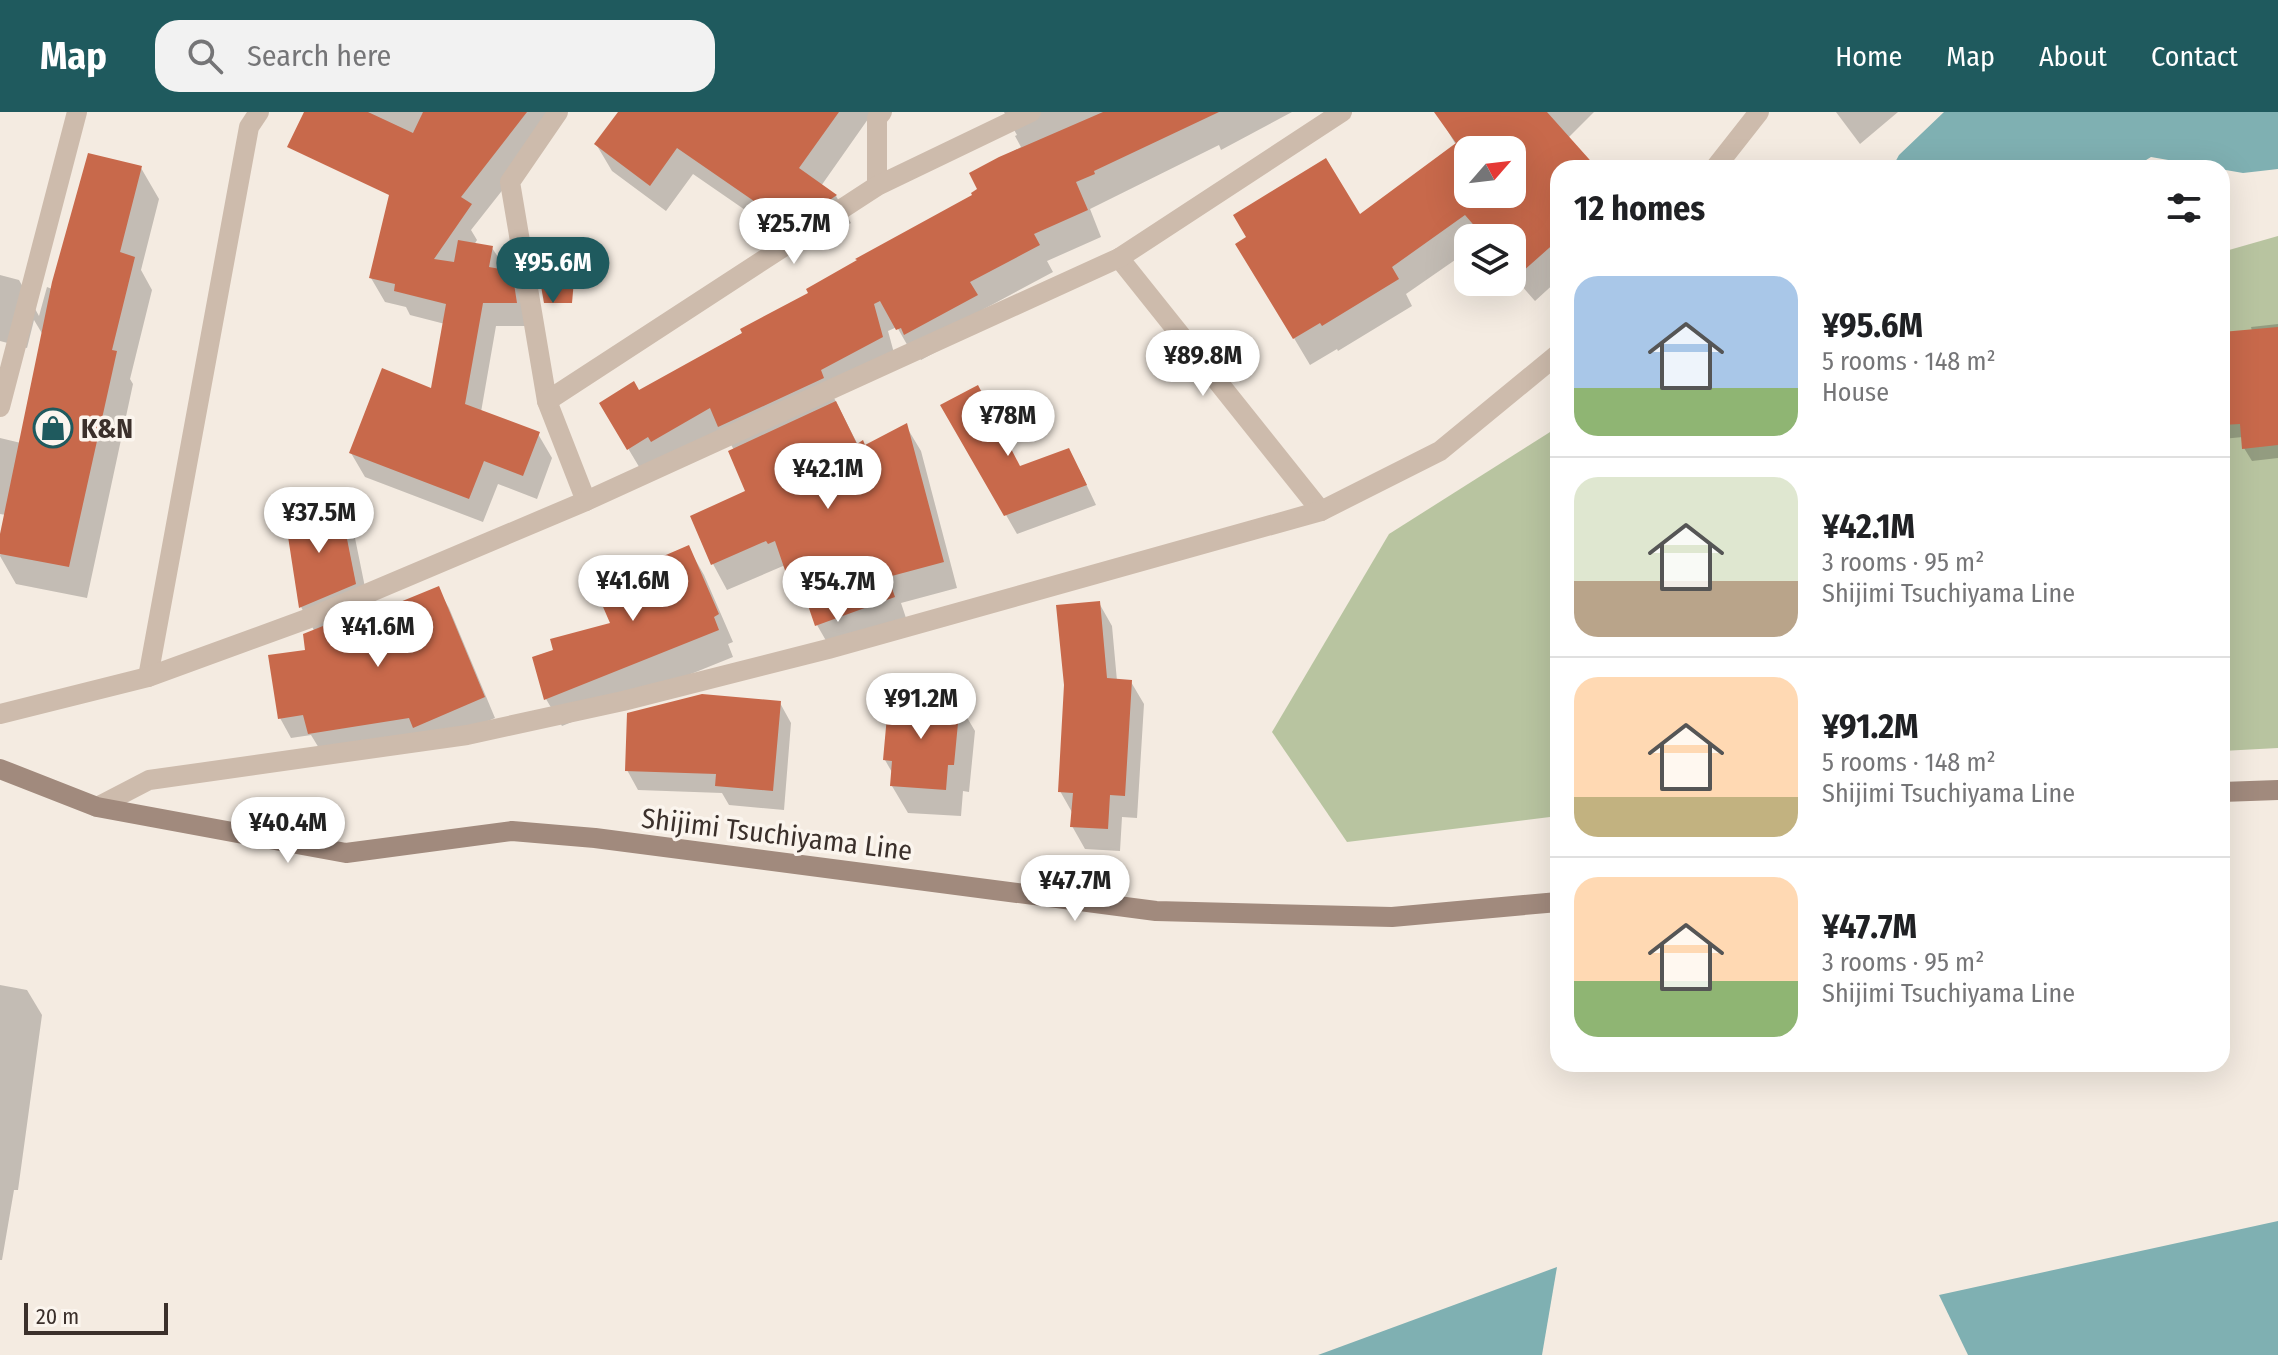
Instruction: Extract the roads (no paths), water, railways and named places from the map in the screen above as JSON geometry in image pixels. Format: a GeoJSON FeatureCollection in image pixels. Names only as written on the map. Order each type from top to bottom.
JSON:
{"type":"FeatureCollection","features":[{"type":"Feature","properties":{"kind":"main road","name":"Shijimi Tsuchiyama Line"},"geometry":{"type":"LineString","coordinates":[[0,769],[97,807],[346,853],[512,831],[595,838],[1156,911],[1392,917],[1550,903]]}},
{"type":"Feature","properties":{"kind":"main road"},"geometry":{"type":"LineString","coordinates":[[2230,792],[2278,790]]}},
{"type":"Feature","properties":{"kind":"street"},"geometry":{"type":"LineString","coordinates":[[148,677],[249,127],[259,112]]}},
{"type":"Feature","properties":{"kind":"street"},"geometry":{"type":"LineString","coordinates":[[558,112],[510,182],[547,401],[586,501]]}},
{"type":"Feature","properties":{"kind":"street"},"geometry":{"type":"LineString","coordinates":[[877,186],[877,118],[882,112]]}},
{"type":"Feature","properties":{"kind":"street"},"geometry":{"type":"LineString","coordinates":[[547,401],[877,186],[1031,112]]}},
{"type":"Feature","properties":{"kind":"street"},"geometry":{"type":"LineString","coordinates":[[0,714],[148,677],[307,619],[586,501],[1119,258],[1342,112]]}},
{"type":"Feature","properties":{"kind":"street"},"geometry":{"type":"LineString","coordinates":[[1721,160],[1759,112]]}},
{"type":"Feature","properties":{"kind":"street"},"geometry":{"type":"LineString","coordinates":[[0,406],[74,113]]}},
{"type":"Feature","properties":{"kind":"street"},"geometry":{"type":"LineString","coordinates":[[1119,258],[1321,511]]}},
{"type":"Feature","properties":{"kind":"street"},"geometry":{"type":"LineString","coordinates":[[97,807],[149,780],[467,735],[623,701],[828,649],[1321,511],[1440,451],[1550,361]]}},
{"type":"Feature","properties":{"kind":"water"},"geometry":{"type":"Polygon","coordinates":[[[1944,112],[2278,112],[2278,169],[2243,173],[2230,171],[2230,160],[2151,157],[2146,160],[1896,160],[1944,112]]]}},
{"type":"Feature","properties":{"kind":"water"},"geometry":{"type":"Polygon","coordinates":[[[2278,1221],[2278,1355],[1968,1355],[1939,1295],[2278,1221]]]}},
{"type":"Feature","properties":{"kind":"water"},"geometry":{"type":"Polygon","coordinates":[[[1557,1267],[1542,1355],[1318,1355],[1557,1267]]]}},
{"type":"Feature","properties":{"kind":"place","name":"K&N"},"geometry":{"type":"Point","coordinates":[53,428]}}]}
